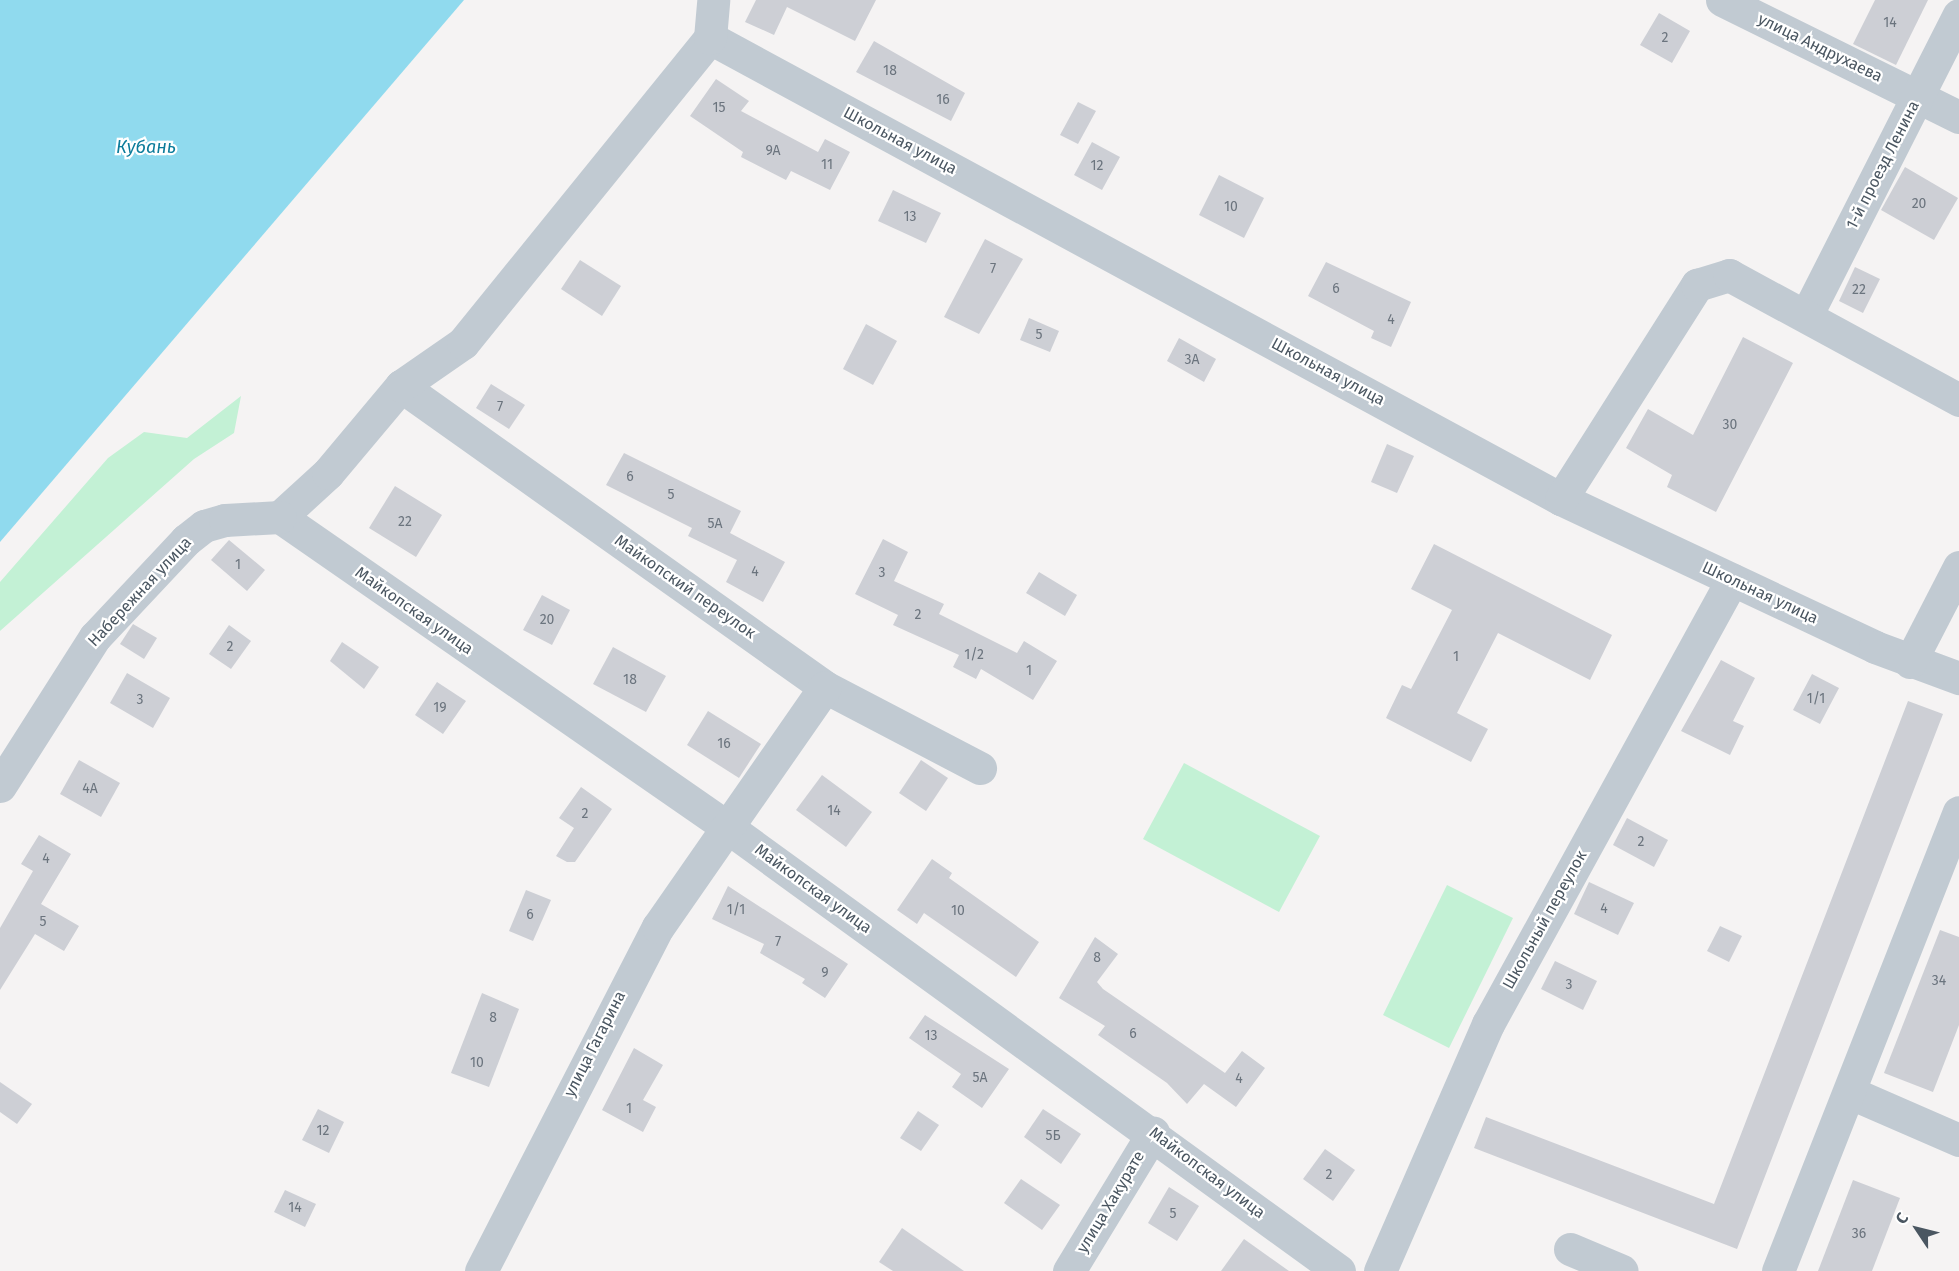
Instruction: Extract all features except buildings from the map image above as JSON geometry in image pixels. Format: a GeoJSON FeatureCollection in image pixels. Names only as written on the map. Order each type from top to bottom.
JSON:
{"type":"FeatureCollection","features":[{"type":"Feature","properties":{"kind":"street"},"geometry":{"type":"LineString","coordinates":[[280,517],[328,473],[401,386],[463,343],[710,38],[713,0]]}},
{"type":"Feature","properties":{"kind":"street","name":"улица Андрухаева"},"geometry":{"type":"LineString","coordinates":[[1722,0],[1959,117]]}},
{"type":"Feature","properties":{"kind":"street","name":"1-й проезд Ленина"},"geometry":{"type":"LineString","coordinates":[[1807,314],[1959,15]]}},
{"type":"Feature","properties":{"kind":"street","name":"Школьная улица"},"geometry":{"type":"LineString","coordinates":[[710,38],[1561,499],[1910,662],[1959,678]]}},
{"type":"Feature","properties":{"kind":"street"},"geometry":{"type":"LineString","coordinates":[[1561,499],[1697,285],[1729,275],[1807,314],[1959,400]]}},
{"type":"Feature","properties":{"kind":"street","name":"Майкопский переулок"},"geometry":{"type":"LineString","coordinates":[[401,386],[825,687],[980,768]]}},
{"type":"Feature","properties":{"kind":"street","name":"Набережная улица"},"geometry":{"type":"LineString","coordinates":[[0,786],[95,637],[186,540],[204,526],[225,520],[280,517]]}},
{"type":"Feature","properties":{"kind":"street","name":"Майкопская улица"},"geometry":{"type":"LineString","coordinates":[[280,517],[727,827],[1153,1133],[1339,1271]]}},
{"type":"Feature","properties":{"kind":"street"},"geometry":{"type":"LineString","coordinates":[[1910,662],[1959,567]]}},
{"type":"Feature","properties":{"kind":"street","name":"Школьный переулок"},"geometry":{"type":"LineString","coordinates":[[1380,1271],[1488,1024],[1732,580]]}},
{"type":"Feature","properties":{"kind":"street","name":"улица Гагарина"},"geometry":{"type":"LineString","coordinates":[[481,1271],[600,1031],[658,927],[825,687]]}},
{"type":"Feature","properties":{"kind":"street"},"geometry":{"type":"LineString","coordinates":[[1778,1271],[1851,1093],[1959,812]]}},
{"type":"Feature","properties":{"kind":"street"},"geometry":{"type":"LineString","coordinates":[[1851,1093],[1959,1140]]}},
{"type":"Feature","properties":{"kind":"street","name":"улица Хакурате"},"geometry":{"type":"LineString","coordinates":[[1069,1271],[1153,1133]]}},
{"type":"Feature","properties":{"kind":"street"},"geometry":{"type":"LineString","coordinates":[[1570,1249],[1622,1271]]}},
{"type":"Feature","properties":{"kind":"green space"},"geometry":{"type":"Polygon","coordinates":[[[241,396],[234,433],[194,459],[0,631],[0,582],[108,458],[144,432],[187,438],[241,396]]]}},
{"type":"Feature","properties":{"kind":"green space"},"geometry":{"type":"Polygon","coordinates":[[[1184,763],[1320,836],[1279,912],[1143,839],[1184,763]]]}},
{"type":"Feature","properties":{"kind":"green space"},"geometry":{"type":"Polygon","coordinates":[[[1447,885],[1513,918],[1449,1048],[1383,1015],[1447,885]]]}},
{"type":"Feature","properties":{"kind":"water","name":"Кубань"},"geometry":{"type":"Polygon","coordinates":[[[0,0],[464,0],[0,542],[0,0]]]}}]}
